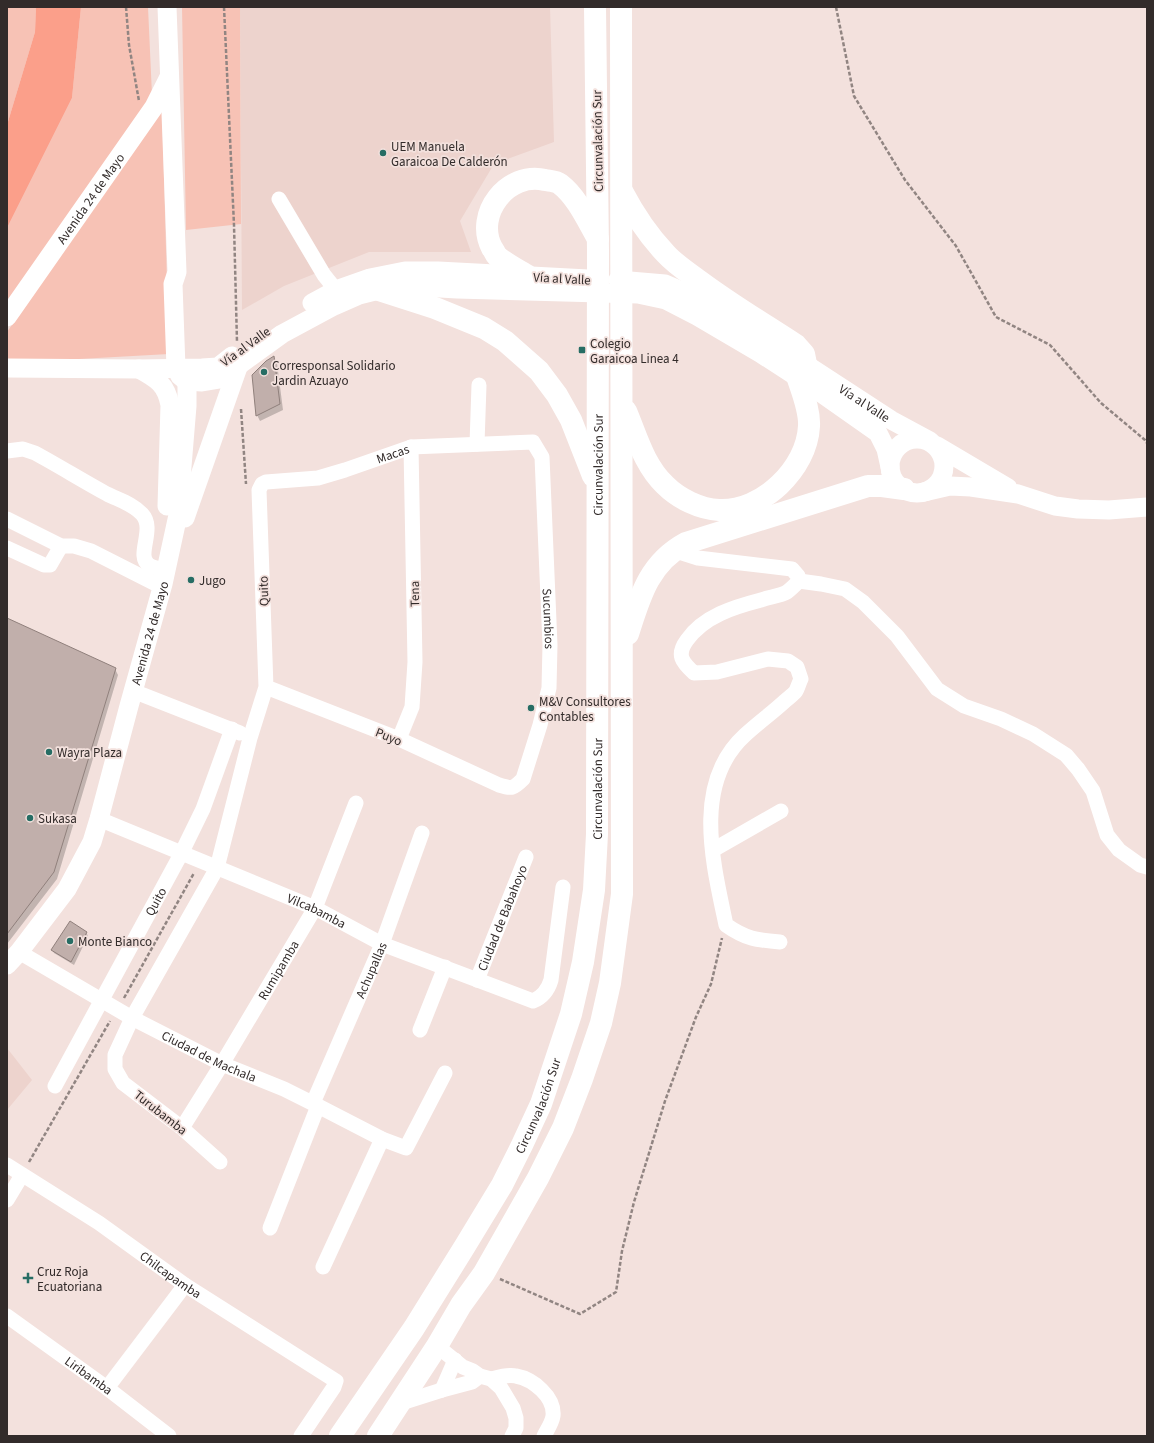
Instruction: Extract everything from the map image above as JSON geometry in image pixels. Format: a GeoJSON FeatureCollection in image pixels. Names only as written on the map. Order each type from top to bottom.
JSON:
{"type":"FeatureCollection","features":[{"type":"Feature","properties":{"kind":"highway","name":"Circunvalación Sur"},"geometry":{"type":"LineString","coordinates":[[340,1436],[414,1328],[502,1185],[541,1104],[571,1014],[583,962],[591,909],[597,834],[598,245],[596,7]]}},
{"type":"Feature","properties":{"kind":"highway","name":"Circunvalación Sur"},"geometry":{"type":"LineString","coordinates":[[378,1436],[401,1403],[461,1305],[484,1273],[538,1178],[563,1128],[582,1079],[601,1023],[610,983],[622,894],[621,7]]}},
{"type":"Feature","properties":{"kind":"highway"},"geometry":{"type":"LineString","coordinates":[[528,276],[497,256],[487,238],[487,223],[490,210],[500,194],[516,183],[537,178],[558,182],[571,194],[598,245]]}},
{"type":"Feature","properties":{"kind":"highway"},"geometry":{"type":"LineString","coordinates":[[621,190],[633,213],[649,234],[666,254],[686,272],[796,345],[804,354],[802,370],[809,427],[806,441],[795,467],[786,478],[763,497],[748,505],[732,509],[720,510],[705,508],[692,504],[666,486],[654,472],[644,458],[621,398]]}},
{"type":"Feature","properties":{"kind":"highway"},"geometry":{"type":"LineString","coordinates":[[380,290],[435,308],[484,328],[505,341],[539,370],[557,395],[571,420],[598,489]]}},
{"type":"Feature","properties":{"kind":"highway"},"geometry":{"type":"LineString","coordinates":[[622,654],[638,601],[649,579],[662,561],[673,550],[700,538],[868,486],[882,486],[914,491]]}},
{"type":"Feature","properties":{"kind":"main road","name":"Avenida 24 de Mayo"},"geometry":{"type":"LineString","coordinates":[[13,959],[67,888],[92,842],[163,580],[178,515],[187,406],[183,372],[182,282],[177,272],[167,7]]}},
{"type":"Feature","properties":{"kind":"main road","name":"Avenida 24 de Mayo"},"geometry":{"type":"LineString","coordinates":[[7,317],[154,107],[170,76]]}},
{"type":"Feature","properties":{"kind":"main road","name":"Vía al Valle"},"geometry":{"type":"LineString","coordinates":[[7,368],[139,369],[183,372],[202,382],[220,379],[237,360],[276,324],[336,290],[370,278],[405,271],[438,271],[636,280],[665,284],[693,296],[719,310],[802,370],[878,433],[886,448],[890,467]]}},
{"type":"Feature","properties":{"kind":"main road","name":"Vía al Valle"},"geometry":{"type":"LineString","coordinates":[[237,360],[334,306],[359,295],[380,290],[407,286],[457,289],[638,294],[666,300],[802,370],[1018,494]]}},
{"type":"Feature","properties":{"kind":"main road"},"geometry":{"type":"LineString","coordinates":[[163,580],[237,360]]}},
{"type":"Feature","properties":{"kind":"main road"},"geometry":{"type":"LineString","coordinates":[[139,369],[162,383],[168,394],[170,405],[163,580]]}},
{"type":"Feature","properties":{"kind":"main road"},"geometry":{"type":"LineString","coordinates":[[914,491],[937,485],[944,473],[944,458],[933,444],[922,438],[906,440],[894,451],[891,459],[890,467],[894,480],[898,485],[914,491],[950,486],[971,487],[1018,494],[1055,506],[1078,509],[1109,510],[1146,508]]}},
{"type":"Feature","properties":{"kind":"street"},"geometry":{"type":"LineString","coordinates":[[279,199],[324,274],[336,290]]}},
{"type":"Feature","properties":{"kind":"street"},"geometry":{"type":"LineString","coordinates":[[477,444],[479,385]]}},
{"type":"Feature","properties":{"kind":"street","name":"Macas"},"geometry":{"type":"LineString","coordinates":[[259,490],[262,484],[266,482],[318,478],[411,447],[533,442]]}},
{"type":"Feature","properties":{"kind":"street","name":"Sucumbios"},"geometry":{"type":"LineString","coordinates":[[510,788],[516,786],[523,779],[540,725],[549,688],[550,645],[542,457],[533,442]]}},
{"type":"Feature","properties":{"kind":"street","name":"Tena"},"geometry":{"type":"LineString","coordinates":[[399,739],[412,706],[416,662],[411,447]]}},
{"type":"Feature","properties":{"kind":"street"},"geometry":{"type":"LineString","coordinates":[[7,451],[23,449],[35,453],[107,494],[131,505],[142,514],[148,528],[143,553],[144,560],[163,580]]}},
{"type":"Feature","properties":{"kind":"street","name":"Quito"},"geometry":{"type":"LineString","coordinates":[[115,1055],[132,1018],[217,868],[250,738],[266,687],[259,490]]}},
{"type":"Feature","properties":{"kind":"street"},"geometry":{"type":"LineString","coordinates":[[7,519],[62,546],[74,546],[91,551],[163,580]]}},
{"type":"Feature","properties":{"kind":"street"},"geometry":{"type":"LineString","coordinates":[[7,548],[44,565],[50,565],[62,546]]}},
{"type":"Feature","properties":{"kind":"street"},"geometry":{"type":"LineString","coordinates":[[673,550],[698,558],[792,569],[798,576],[799,582]]}},
{"type":"Feature","properties":{"kind":"street"},"geometry":{"type":"LineString","coordinates":[[780,942],[757,940],[739,934],[726,925],[717,881],[710,831],[714,790],[720,769],[730,751],[745,735],[796,691],[801,679],[797,667],[788,661],[768,658],[717,672],[694,673],[683,663],[680,655],[683,645],[692,632],[719,614],[736,607],[788,592],[799,582],[821,584],[845,589],[864,602],[893,631],[938,689],[964,706],[1001,719],[1033,734],[1066,756],[1078,769],[1093,791],[1107,835],[1119,850],[1140,865],[1147,867]]}},
{"type":"Feature","properties":{"kind":"street","name":"Puyo"},"geometry":{"type":"LineString","coordinates":[[266,687],[399,739],[499,785],[510,788]]}},
{"type":"Feature","properties":{"kind":"street"},"geometry":{"type":"LineString","coordinates":[[133,691],[232,729],[250,738]]}},
{"type":"Feature","properties":{"kind":"street","name":"Quito"},"geometry":{"type":"LineString","coordinates":[[56,1086],[101,1000],[182,854],[203,809],[232,729]]}},
{"type":"Feature","properties":{"kind":"street","name":"Rumipamba"},"geometry":{"type":"LineString","coordinates":[[182,1128],[315,908],[356,804]]}},
{"type":"Feature","properties":{"kind":"street"},"geometry":{"type":"LineString","coordinates":[[713,850],[781,811]]}},
{"type":"Feature","properties":{"kind":"street","name":"Vilcabamba"},"geometry":{"type":"LineString","coordinates":[[99,819],[315,908],[382,944],[533,1001],[541,998],[549,988],[563,887]]}},
{"type":"Feature","properties":{"kind":"street","name":"Achupallas"},"geometry":{"type":"LineString","coordinates":[[270,1228],[316,1104],[382,944],[422,833]]}},
{"type":"Feature","properties":{"kind":"street","name":"Ciudad de Babahoyo"},"geometry":{"type":"LineString","coordinates":[[477,980],[526,857]]}},
{"type":"Feature","properties":{"kind":"street","name":"Ciudad de Machala"},"geometry":{"type":"LineString","coordinates":[[13,959],[101,1000],[132,1018],[222,1064],[316,1104],[382,1139],[406,1148],[445,1073]]}},
{"type":"Feature","properties":{"kind":"street"},"geometry":{"type":"LineString","coordinates":[[420,1030],[445,967]]}},
{"type":"Feature","properties":{"kind":"street","name":"Turubamba"},"geometry":{"type":"LineString","coordinates":[[115,1055],[115,1069],[124,1083],[182,1128],[220,1162]]}},
{"type":"Feature","properties":{"kind":"street"},"geometry":{"type":"LineString","coordinates":[[323,1267],[382,1139]]}},
{"type":"Feature","properties":{"kind":"street","name":"Chilcapamba"},"geometry":{"type":"LineString","coordinates":[[7,1165],[99,1223],[185,1285],[336,1381],[334,1387],[301,1436]]}},
{"type":"Feature","properties":{"kind":"street"},"geometry":{"type":"LineString","coordinates":[[7,1200],[22,1175]]}},
{"type":"Feature","properties":{"kind":"street"},"geometry":{"type":"LineString","coordinates":[[107,1388],[185,1285]]}},
{"type":"Feature","properties":{"kind":"street","name":"Liribamba"},"geometry":{"type":"LineString","coordinates":[[7,1316],[107,1388],[169,1436]]}},
{"type":"Feature","properties":{"kind":"street"},"geometry":{"type":"LineString","coordinates":[[437,1346],[463,1367],[486,1377],[501,1388],[513,1408],[516,1418],[516,1428],[512,1436]]}},
{"type":"Feature","properties":{"kind":"street"},"geometry":{"type":"LineString","coordinates":[[442,1390],[455,1360]]}},
{"type":"Feature","properties":{"kind":"street"},"geometry":{"type":"LineString","coordinates":[[401,1403],[486,1377],[516,1376],[537,1386],[546,1395],[551,1405],[553,1416],[544,1436]]}},
{"type":"Feature","properties":{"kind":"path"},"geometry":{"type":"LineString","coordinates":[[126,7],[129,45],[139,101]]}},
{"type":"Feature","properties":{"kind":"path"},"geometry":{"type":"LineString","coordinates":[[224,7],[234,232],[237,360]]}},
{"type":"Feature","properties":{"kind":"path"},"geometry":{"type":"LineString","coordinates":[[836,7],[854,96],[905,180],[956,246],[996,317],[1050,345],[1101,403],[1147,443]]}},
{"type":"Feature","properties":{"kind":"path"},"geometry":{"type":"LineString","coordinates":[[484,1273],[580,1314],[616,1292],[622,1251],[634,1202],[665,1101],[696,1017],[711,984],[726,925]]}},
{"type":"Feature","properties":{"kind":"shaded area"},"geometry":{"type":"Polygon","coordinates":[[[7,7],[36,7],[35,32],[7,125],[7,7]]]}},
{"type":"Feature","properties":{"kind":"shaded area"},"geometry":{"type":"Polygon","coordinates":[[[36,7],[81,7],[72,98],[7,228],[7,125],[35,32],[36,7]]]}},
{"type":"Feature","properties":{"kind":"shaded area"},"geometry":{"type":"Polygon","coordinates":[[[81,7],[148,7],[152,95],[7,305],[7,228],[72,98],[81,7]]]}},
{"type":"Feature","properties":{"kind":"shaded area"},"geometry":{"type":"Polygon","coordinates":[[[182,7],[240,7],[241,224],[186,230],[182,7]]]}},
{"type":"Feature","properties":{"kind":"shaded area","name":"UEM Manuela Garaicoa De Calderón"},"geometry":{"type":"Polygon","coordinates":[[[240,7],[550,7],[554,142],[494,164],[460,221],[471,252],[369,252],[284,286],[242,310],[240,7]]]}},
{"type":"Feature","properties":{"kind":"shaded area"},"geometry":{"type":"Polygon","coordinates":[[[162,108],[169,354],[7,363],[7,332],[162,108]]]}},
{"type":"Feature","properties":{"kind":"shaded area"},"geometry":{"type":"Polygon","coordinates":[[[7,1048],[32,1080],[7,1110],[7,1048]]]}},
{"type":"Feature","properties":{"kind":"building"},"geometry":{"type":"Polygon","coordinates":[[[274,356],[280,404],[256,416],[252,375],[266,361],[274,356]]]}},
{"type":"Feature","properties":{"kind":"building","name":"Wayra Plaza"},"geometry":{"type":"Polygon","coordinates":[[[7,618],[116,668],[54,872],[7,934],[7,618]]]}},
{"type":"Feature","properties":{"kind":"building","name":"Monte Bianco"},"geometry":{"type":"Polygon","coordinates":[[[70,921],[87,932],[71,962],[51,950],[70,921]]]}},
{"type":"Feature","properties":{"kind":"place","name":"UEM Manuela Garaicoa De Calderón"},"geometry":{"type":"Point","coordinates":[383,153]}},
{"type":"Feature","properties":{"kind":"place","name":"Colegio Garaicoa Linea 4"},"geometry":{"type":"Point","coordinates":[582,350]}},
{"type":"Feature","properties":{"kind":"place","name":"Corresponsal Solidario Jardin Azuayo"},"geometry":{"type":"Point","coordinates":[264,372]}},
{"type":"Feature","properties":{"kind":"place","name":"Jugo"},"geometry":{"type":"Point","coordinates":[191,580]}},
{"type":"Feature","properties":{"kind":"place","name":"M&V Consultores Contables"},"geometry":{"type":"Point","coordinates":[531,708]}},
{"type":"Feature","properties":{"kind":"place","name":"Wayra Plaza"},"geometry":{"type":"Point","coordinates":[49,752]}},
{"type":"Feature","properties":{"kind":"place","name":"Sukasa"},"geometry":{"type":"Point","coordinates":[30,818]}},
{"type":"Feature","properties":{"kind":"place","name":"Monte Bianco"},"geometry":{"type":"Point","coordinates":[70,941]}},
{"type":"Feature","properties":{"kind":"place","name":"Cruz Roja Ecuatoriana"},"geometry":{"type":"Point","coordinates":[28,1278]}}]}
